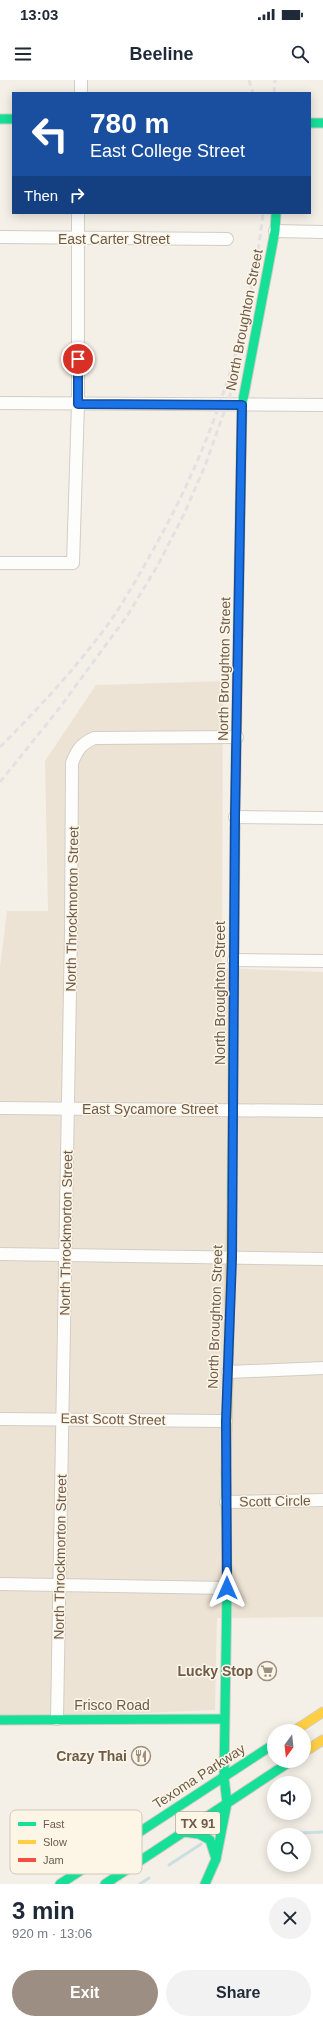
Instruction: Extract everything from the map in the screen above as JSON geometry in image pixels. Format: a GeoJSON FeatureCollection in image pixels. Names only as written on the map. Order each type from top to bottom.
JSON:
{"type":"FeatureCollection","features":[{"type":"Feature","properties":{"kind":"street"},"geometry":{"type":"LineString","coordinates":[[81,80],[81,92]]}},
{"type":"Feature","properties":{"kind":"street"},"geometry":{"type":"LineString","coordinates":[[0,119],[12,119]]}},
{"type":"Feature","properties":{"kind":"street"},"geometry":{"type":"LineString","coordinates":[[311,123],[323,123]]}},
{"type":"Feature","properties":{"kind":"street"},"geometry":{"type":"LineString","coordinates":[[0,563],[73,563],[78,404],[78,214]]}},
{"type":"Feature","properties":{"kind":"street","name":"North Broughton Street"},"geometry":{"type":"LineString","coordinates":[[206,1884],[216,1858],[227,1804],[224,1777],[227,1588],[226,1421],[232,1258],[235,817],[242,405],[275,231],[276,214]]}},
{"type":"Feature","properties":{"kind":"street"},"geometry":{"type":"LineString","coordinates":[[275,231],[323,232]]}},
{"type":"Feature","properties":{"kind":"street","name":"East Carter Street"},"geometry":{"type":"LineString","coordinates":[[0,237],[78,239],[227,239]]}},
{"type":"Feature","properties":{"kind":"street"},"geometry":{"type":"LineString","coordinates":[[0,403],[323,405]]}},
{"type":"Feature","properties":{"kind":"street","name":"North Throckmorton Street"},"geometry":{"type":"LineString","coordinates":[[57,1719],[66,1256],[72,763],[78,748],[94,738],[237,737]]}},
{"type":"Feature","properties":{"kind":"street"},"geometry":{"type":"LineString","coordinates":[[235,817],[323,818]]}},
{"type":"Feature","properties":{"kind":"street"},"geometry":{"type":"LineString","coordinates":[[234,960],[323,961]]}},
{"type":"Feature","properties":{"kind":"street","name":"East Sycamore Street"},"geometry":{"type":"LineString","coordinates":[[0,1108],[323,1111]]}},
{"type":"Feature","properties":{"kind":"street"},"geometry":{"type":"LineString","coordinates":[[0,1254],[323,1258]]}},
{"type":"Feature","properties":{"kind":"street"},"geometry":{"type":"LineString","coordinates":[[228,1372],[323,1368]]}},
{"type":"Feature","properties":{"kind":"street","name":"East Scott Street"},"geometry":{"type":"LineString","coordinates":[[0,1419],[226,1421]]}},
{"type":"Feature","properties":{"kind":"street","name":"Scott Circle"},"geometry":{"type":"LineString","coordinates":[[226,1502],[323,1500]]}},
{"type":"Feature","properties":{"kind":"street"},"geometry":{"type":"LineString","coordinates":[[0,1584],[227,1588]]}},
{"type":"Feature","properties":{"kind":"street"},"geometry":{"type":"LineString","coordinates":[[305,1724],[323,1712]]}},
{"type":"Feature","properties":{"kind":"street","name":"Frisco Road"},"geometry":{"type":"LineString","coordinates":[[0,1720],[224,1719]]}},
{"type":"Feature","properties":{"kind":"street"},"geometry":{"type":"LineString","coordinates":[[311,1748],[323,1740]]}},
{"type":"Feature","properties":{"kind":"street","name":"Texoma Parkway"},"geometry":{"type":"LineString","coordinates":[[142,1830],[267,1749]]}},
{"type":"Feature","properties":{"kind":"street","name":"TX 91"},"geometry":{"type":"LineString","coordinates":[[142,1860],[281,1768]]}},
{"type":"Feature","properties":{"kind":"street"},"geometry":{"type":"LineString","coordinates":[[184,1832],[199,1834],[210,1840],[216,1858]]}},
{"type":"Feature","properties":{"kind":"street","name":"Texoma Parkway"},"geometry":{"type":"LineString","coordinates":[[60,1884],[75,1874]]}},
{"type":"Feature","properties":{"kind":"street","name":"TX 91"},"geometry":{"type":"LineString","coordinates":[[105,1884],[120,1874]]}},
{"type":"Feature","properties":{"kind":"shaded area"},"geometry":{"type":"Polygon","coordinates":[[[223,681],[222,968],[323,972],[323,1617],[217,1618],[215,1710],[0,1719],[0,967],[7,911],[48,911],[45,761],[96,685],[223,681]]]}},
{"type":"Feature","properties":{"kind":"waterway"},"geometry":{"type":"LineString","coordinates":[[311,1833],[323,1832]]}},
{"type":"Feature","properties":{"kind":"waterway"},"geometry":{"type":"LineString","coordinates":[[169,1865],[201,1844]]}},
{"type":"Feature","properties":{"kind":"waterway"},"geometry":{"type":"LineString","coordinates":[[140,1884],[149,1878]]}},
{"type":"Feature","properties":{"kind":"railway"},"geometry":{"type":"LineString","coordinates":[[249,80],[253,92]]}},
{"type":"Feature","properties":{"kind":"railway"},"geometry":{"type":"LineString","coordinates":[[274,92],[275,80]]}},
{"type":"Feature","properties":{"kind":"railway"},"geometry":{"type":"LineString","coordinates":[[0,747],[57,687],[84,656],[109,623],[137,578],[174,511],[210,429],[238,345],[249,301],[263,214]]}},
{"type":"Feature","properties":{"kind":"railway"},"geometry":{"type":"LineString","coordinates":[[0,782],[58,710],[127,616],[158,565],[184,514],[205,466],[230,395],[233,377]]}},
{"type":"Feature","properties":{"kind":"traffic: fast"},"geometry":{"type":"LineString","coordinates":[[0,119],[12,119]]}},
{"type":"Feature","properties":{"kind":"traffic: fast"},"geometry":{"type":"LineString","coordinates":[[311,123],[323,123]]}},
{"type":"Feature","properties":{"kind":"traffic: fast"},"geometry":{"type":"LineString","coordinates":[[238,636],[242,405],[275,231],[276,214]]}},
{"type":"Feature","properties":{"kind":"traffic: fast"},"geometry":{"type":"LineString","coordinates":[[232,1198],[235,828]]}},
{"type":"Feature","properties":{"kind":"traffic: fast"},"geometry":{"type":"LineString","coordinates":[[205,1884],[216,1859],[227,1803],[224,1777],[227,1588],[226,1471]]}},
{"type":"Feature","properties":{"kind":"traffic: fast"},"geometry":{"type":"LineString","coordinates":[[0,1720],[224,1719]]}},
{"type":"Feature","properties":{"kind":"traffic: fast"},"geometry":{"type":"LineString","coordinates":[[142,1830],[267,1749]]}},
{"type":"Feature","properties":{"kind":"traffic: fast"},"geometry":{"type":"LineString","coordinates":[[142,1860],[280,1768]]}},
{"type":"Feature","properties":{"kind":"traffic: fast"},"geometry":{"type":"LineString","coordinates":[[184,1832],[199,1834],[210,1840],[216,1859]]}},
{"type":"Feature","properties":{"kind":"traffic: fast"},"geometry":{"type":"LineString","coordinates":[[60,1884],[75,1874]]}},
{"type":"Feature","properties":{"kind":"traffic: fast"},"geometry":{"type":"LineString","coordinates":[[105,1884],[120,1874]]}},
{"type":"Feature","properties":{"kind":"traffic: slow"},"geometry":{"type":"LineString","coordinates":[[226,1471],[232,1198]]}},
{"type":"Feature","properties":{"kind":"traffic: slow"},"geometry":{"type":"LineString","coordinates":[[305,1724],[323,1712]]}},
{"type":"Feature","properties":{"kind":"traffic: slow"},"geometry":{"type":"LineString","coordinates":[[311,1748],[323,1740]]}},
{"type":"Feature","properties":{"kind":"traffic: jam"},"geometry":{"type":"LineString","coordinates":[[235,828],[238,636]]}},
{"type":"Feature","properties":{"kind":"place","name":"Lucky Stop"},"geometry":{"type":"Point","coordinates":[267,1671]}},
{"type":"Feature","properties":{"kind":"place","name":"Crazy Thai"},"geometry":{"type":"Point","coordinates":[141,1756]}},
{"type":"Feature","properties":{"kind":"route"},"geometry":{"type":"LineString","coordinates":[[78,359],[78,404],[242,405],[235,817],[232,1258],[226,1421],[227,1588]]}}]}
